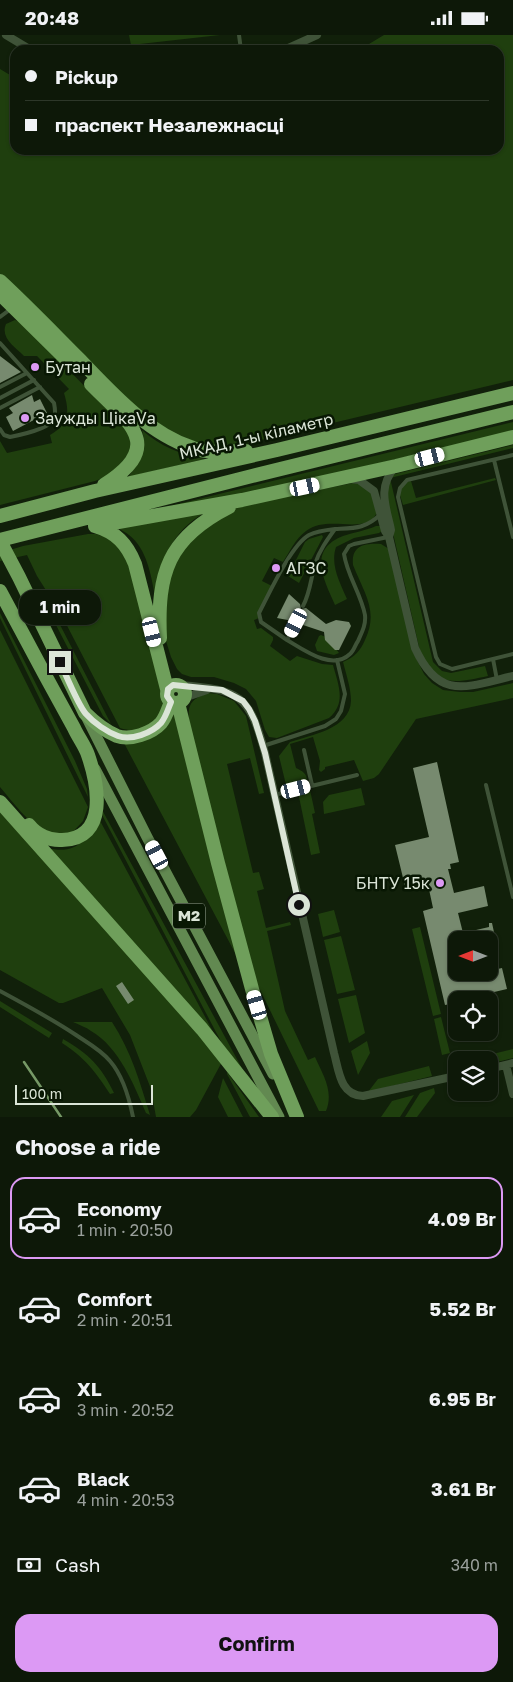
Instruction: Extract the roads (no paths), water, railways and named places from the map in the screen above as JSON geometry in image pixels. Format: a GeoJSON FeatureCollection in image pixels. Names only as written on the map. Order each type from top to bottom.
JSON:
{"type":"FeatureCollection","features":[{"type":"Feature","properties":{"kind":"highway"},"geometry":{"type":"LineString","coordinates":[[0,281],[17,304],[135,431],[138,441],[132,461],[123,473],[95,491]]}},
{"type":"Feature","properties":{"kind":"highway"},"geometry":{"type":"LineString","coordinates":[[0,294],[17,304],[136,414],[169,437],[194,449],[213,452],[276,450]]}},
{"type":"Feature","properties":{"kind":"highway","name":"МКАД, 1-ы кіламетр"},"geometry":{"type":"LineString","coordinates":[[3,515],[95,491],[513,393]]}},
{"type":"Feature","properties":{"kind":"highway"},"geometry":{"type":"LineString","coordinates":[[0,541],[252,476],[513,412]]}},
{"type":"Feature","properties":{"kind":"highway"},"geometry":{"type":"LineString","coordinates":[[49,528],[96,526],[242,500],[396,466],[513,437]]}},
{"type":"Feature","properties":{"kind":"highway"},"geometry":{"type":"LineString","coordinates":[[242,500],[209,519],[187,537],[173,556],[164,576],[159,615],[160,639],[252,989],[271,1054],[297,1117]]}},
{"type":"Feature","properties":{"kind":"highway"},"geometry":{"type":"LineString","coordinates":[[85,713],[97,724],[118,736],[134,737],[153,730],[160,723],[176,694],[130,551],[115,535],[96,526]]}},
{"type":"Feature","properties":{"kind":"highway","name":"М2"},"geometry":{"type":"LineString","coordinates":[[0,541],[85,713]]}},
{"type":"Feature","properties":{"kind":"highway","name":"М2"},"geometry":{"type":"LineString","coordinates":[[0,591],[87,754]]}},
{"type":"Feature","properties":{"kind":"highway"},"geometry":{"type":"LineString","coordinates":[[0,793],[35,832],[50,839],[61,841],[81,835],[88,830],[97,810],[97,789],[87,754]]}},
{"type":"Feature","properties":{"kind":"highway"},"geometry":{"type":"LineString","coordinates":[[0,801],[202,1029],[272,1117]]}},
{"type":"Feature","properties":{"kind":"main road","name":"М2"},"geometry":{"type":"LineString","coordinates":[[85,713],[147,837],[297,1117]]}},
{"type":"Feature","properties":{"kind":"main road","name":"М2"},"geometry":{"type":"LineString","coordinates":[[87,754],[279,1117]]}},
{"type":"Feature","properties":{"kind":"street"},"geometry":{"type":"LineString","coordinates":[[6,35],[23,45]]}},
{"type":"Feature","properties":{"kind":"street"},"geometry":{"type":"LineString","coordinates":[[295,45],[317,35]]}},
{"type":"Feature","properties":{"kind":"street"},"geometry":{"type":"LineString","coordinates":[[389,537],[391,530],[383,489],[388,475],[396,466]]}},
{"type":"Feature","properties":{"kind":"street"},"geometry":{"type":"LineString","coordinates":[[343,478],[359,480],[374,491],[385,531],[389,537],[415,648],[426,669],[440,682],[449,686],[462,687],[513,676]]}},
{"type":"Feature","properties":{"kind":"street"},"geometry":{"type":"LineString","coordinates":[[176,694],[214,688]]}},
{"type":"Feature","properties":{"kind":"street"},"geometry":{"type":"LineString","coordinates":[[176,694],[214,688],[234,695],[243,701],[255,721],[263,746],[334,1053],[345,1089],[352,1094],[363,1096],[448,1078]]}},
{"type":"Feature","properties":{"kind":"street"},"geometry":{"type":"LineString","coordinates":[[509,1064],[513,1094]]}},
{"type":"Feature","properties":{"kind":"lane"},"geometry":{"type":"LineString","coordinates":[[0,317],[17,304]]}},
{"type":"Feature","properties":{"kind":"lane"},"geometry":{"type":"LineString","coordinates":[[0,343],[54,403],[55,411],[51,423],[20,435],[10,437],[4,435],[0,429]]}},
{"type":"Feature","properties":{"kind":"lane"},"geometry":{"type":"LineString","coordinates":[[0,387],[27,373]]}},
{"type":"Feature","properties":{"kind":"lane"},"geometry":{"type":"LineString","coordinates":[[0,398],[34,380]]}},
{"type":"Feature","properties":{"kind":"lane"},"geometry":{"type":"LineString","coordinates":[[0,408],[40,387]]}},
{"type":"Feature","properties":{"kind":"lane"},"geometry":{"type":"LineString","coordinates":[[513,455],[407,480],[400,488],[398,497],[434,650],[440,664],[452,669],[513,654]]}},
{"type":"Feature","properties":{"kind":"lane"},"geometry":{"type":"LineString","coordinates":[[494,460],[513,537]]}},
{"type":"Feature","properties":{"kind":"lane"},"geometry":{"type":"LineString","coordinates":[[381,514],[374,521],[359,528],[335,529],[316,532],[307,536],[288,561],[259,613],[261,622],[314,656],[337,661],[352,653],[364,627],[365,618],[363,607],[345,563],[344,553],[349,546],[354,544],[389,537]]}},
{"type":"Feature","properties":{"kind":"lane"},"geometry":{"type":"LineString","coordinates":[[303,606],[308,598],[321,549],[335,529]]}},
{"type":"Feature","properties":{"kind":"lane"},"geometry":{"type":"LineString","coordinates":[[287,640],[296,623]]}},
{"type":"Feature","properties":{"kind":"lane"},"geometry":{"type":"LineString","coordinates":[[493,659],[498,679]]}},
{"type":"Feature","properties":{"kind":"lane"},"geometry":{"type":"LineString","coordinates":[[263,746],[325,727],[336,719],[341,711],[345,694],[337,661]]}},
{"type":"Feature","properties":{"kind":"lane"},"geometry":{"type":"LineString","coordinates":[[304,750],[312,785]]}},
{"type":"Feature","properties":{"kind":"lane"},"geometry":{"type":"LineString","coordinates":[[274,795],[357,775]]}},
{"type":"Feature","properties":{"kind":"lane"},"geometry":{"type":"LineString","coordinates":[[486,785],[513,897]]}},
{"type":"Feature","properties":{"kind":"lane"},"geometry":{"type":"LineString","coordinates":[[0,991],[70,1031],[96,1048],[110,1061],[121,1077],[133,1117]]}},
{"type":"Feature","properties":{"kind":"waterway"},"geometry":{"type":"LineString","coordinates":[[24,1062],[61,1117]]}},
{"type":"Feature","properties":{"kind":"place","name":"Бутан"},"geometry":{"type":"Point","coordinates":[35,367]}},
{"type":"Feature","properties":{"kind":"place","name":"Заужды ЦікаVа"},"geometry":{"type":"Point","coordinates":[25,418]}},
{"type":"Feature","properties":{"kind":"place","name":"АГЗС"},"geometry":{"type":"Point","coordinates":[276,568]}},
{"type":"Feature","properties":{"kind":"place","name":"БНТУ 15к"},"geometry":{"type":"Point","coordinates":[440,883]}}]}
